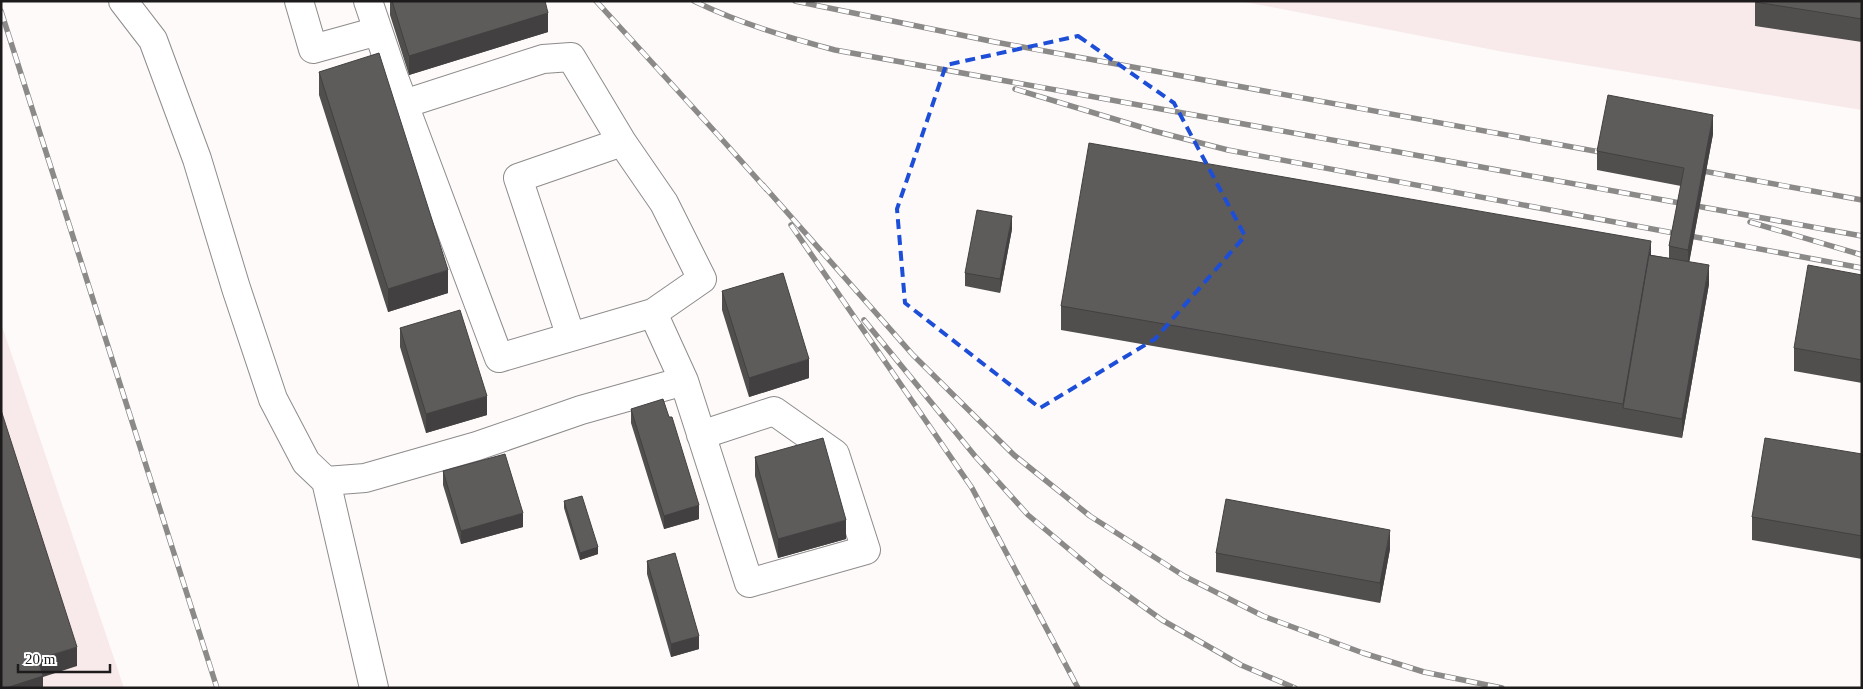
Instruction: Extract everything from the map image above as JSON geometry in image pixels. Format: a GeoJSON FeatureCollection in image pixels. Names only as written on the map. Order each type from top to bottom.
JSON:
{"type":"FeatureCollection","features":[{"type":"Feature","properties":{"kind":"lane"},"geometry":{"type":"LineString","coordinates":[[123,1],[153,40],[197,159],[236,288],[273,399],[306,462],[326,481],[374,688]]}},
{"type":"Feature","properties":{"kind":"lane"},"geometry":{"type":"LineString","coordinates":[[299,1],[313,49],[378,31]]}},
{"type":"Feature","properties":{"kind":"lane"},"geometry":{"type":"LineString","coordinates":[[368,1],[404,104],[499,358],[653,313],[702,278],[664,203],[622,142],[571,57],[543,59],[404,104]]}},
{"type":"Feature","properties":{"kind":"lane"},"geometry":{"type":"LineString","coordinates":[[571,337],[518,178],[622,142]]}},
{"type":"Feature","properties":{"kind":"lane"},"geometry":{"type":"LineString","coordinates":[[653,313],[684,381],[701,435],[749,583],[866,550],[835,454],[774,410],[701,435]]}},
{"type":"Feature","properties":{"kind":"lane"},"geometry":{"type":"LineString","coordinates":[[326,481],[374,476],[476,446],[582,410],[684,381]]}},
{"type":"Feature","properties":{"kind":"highlighted area"},"geometry":{"type":"Polygon","coordinates":[[[1078,36],[1174,103],[1245,236],[1155,339],[1040,408],[905,303],[897,209],[946,65],[1078,36]]]}},
{"type":"Feature","properties":{"kind":"shaded area"},"geometry":{"type":"Polygon","coordinates":[[[1240,1],[1862,1],[1862,110],[1504,52],[1240,1]]]}},
{"type":"Feature","properties":{"kind":"shaded area"},"geometry":{"type":"Polygon","coordinates":[[[1,323],[124,688],[1,688],[1,323]]]}},
{"type":"Feature","properties":{"kind":"building"},"geometry":{"type":"Polygon","coordinates":[[[392,1],[545,1],[548,13],[409,56],[392,1]]]}},
{"type":"Feature","properties":{"kind":"building"},"geometry":{"type":"Polygon","coordinates":[[[1862,1],[1862,19],[1755,2],[1862,1]]]}},
{"type":"Feature","properties":{"kind":"building"},"geometry":{"type":"Polygon","coordinates":[[[379,53],[448,270],[388,289],[319,72],[379,53]]]}},
{"type":"Feature","properties":{"kind":"building"},"geometry":{"type":"Polygon","coordinates":[[[1608,95],[1713,115],[1688,250],[1669,246],[1684,168],[1597,151],[1608,95]]]}},
{"type":"Feature","properties":{"kind":"building"},"geometry":{"type":"Polygon","coordinates":[[[1089,143],[1651,241],[1623,404],[1061,306],[1089,143]]]}},
{"type":"Feature","properties":{"kind":"building"},"geometry":{"type":"Polygon","coordinates":[[[977,210],[1012,216],[1000,279],[965,273],[977,210]]]}},
{"type":"Feature","properties":{"kind":"building"},"geometry":{"type":"Polygon","coordinates":[[[1649,255],[1709,265],[1682,419],[1623,408],[1649,255]]]}},
{"type":"Feature","properties":{"kind":"building"},"geometry":{"type":"Polygon","coordinates":[[[1808,265],[1862,275],[1862,360],[1794,348],[1808,265]]]}},
{"type":"Feature","properties":{"kind":"building"},"geometry":{"type":"Polygon","coordinates":[[[783,273],[809,359],[749,378],[722,291],[783,273]]]}},
{"type":"Feature","properties":{"kind":"building"},"geometry":{"type":"Polygon","coordinates":[[[460,310],[487,396],[426,414],[400,328],[460,310]]]}},
{"type":"Feature","properties":{"kind":"building"},"geometry":{"type":"Polygon","coordinates":[[[663,399],[669,417],[672,417],[699,505],[664,516],[631,409],[663,399]]]}},
{"type":"Feature","properties":{"kind":"building"},"geometry":{"type":"Polygon","coordinates":[[[1,410],[77,647],[38,659],[43,676],[6,688],[1,688],[1,410]]]}},
{"type":"Feature","properties":{"kind":"building"},"geometry":{"type":"Polygon","coordinates":[[[823,438],[846,520],[778,539],[755,457],[823,438]]]}},
{"type":"Feature","properties":{"kind":"building"},"geometry":{"type":"Polygon","coordinates":[[[1765,438],[1862,454],[1862,536],[1752,517],[1765,438]]]}},
{"type":"Feature","properties":{"kind":"building"},"geometry":{"type":"Polygon","coordinates":[[[505,454],[523,513],[461,531],[443,471],[505,454]]]}},
{"type":"Feature","properties":{"kind":"building"},"geometry":{"type":"Polygon","coordinates":[[[582,496],[598,547],[580,553],[564,501],[582,496]]]}},
{"type":"Feature","properties":{"kind":"building"},"geometry":{"type":"Polygon","coordinates":[[[1226,499],[1390,530],[1380,583],[1216,553],[1226,499]]]}},
{"type":"Feature","properties":{"kind":"building"},"geometry":{"type":"Polygon","coordinates":[[[675,553],[699,636],[671,644],[647,561],[675,553]]]}},
{"type":"Feature","properties":{"kind":"railway"},"geometry":{"type":"LineString","coordinates":[[596,1],[767,190]]}},
{"type":"Feature","properties":{"kind":"railway"},"geometry":{"type":"LineString","coordinates":[[694,1],[763,29],[835,50],[1862,236]]}},
{"type":"Feature","properties":{"kind":"railway"},"geometry":{"type":"LineString","coordinates":[[795,1],[995,42],[1611,154]]}},
{"type":"Feature","properties":{"kind":"railway"},"geometry":{"type":"LineString","coordinates":[[1,11],[217,688]]}},
{"type":"Feature","properties":{"kind":"railway"},"geometry":{"type":"LineString","coordinates":[[1015,89],[1154,131],[1228,150],[1862,268]]}},
{"type":"Feature","properties":{"kind":"railway"},"geometry":{"type":"LineString","coordinates":[[1692,169],[1862,200]]}},
{"type":"Feature","properties":{"kind":"railway"},"geometry":{"type":"LineString","coordinates":[[763,185],[913,355],[1014,455],[1090,516],[1184,576],[1263,616],[1363,653],[1424,672],[1502,688]]}},
{"type":"Feature","properties":{"kind":"railway"},"geometry":{"type":"LineString","coordinates":[[1750,222],[1862,255]]}},
{"type":"Feature","properties":{"kind":"railway"},"geometry":{"type":"LineString","coordinates":[[791,225],[972,488],[1078,688]]}},
{"type":"Feature","properties":{"kind":"railway"},"geometry":{"type":"LineString","coordinates":[[864,320],[975,456],[1028,515],[1101,576],[1162,620],[1241,665],[1295,688]]}}]}
